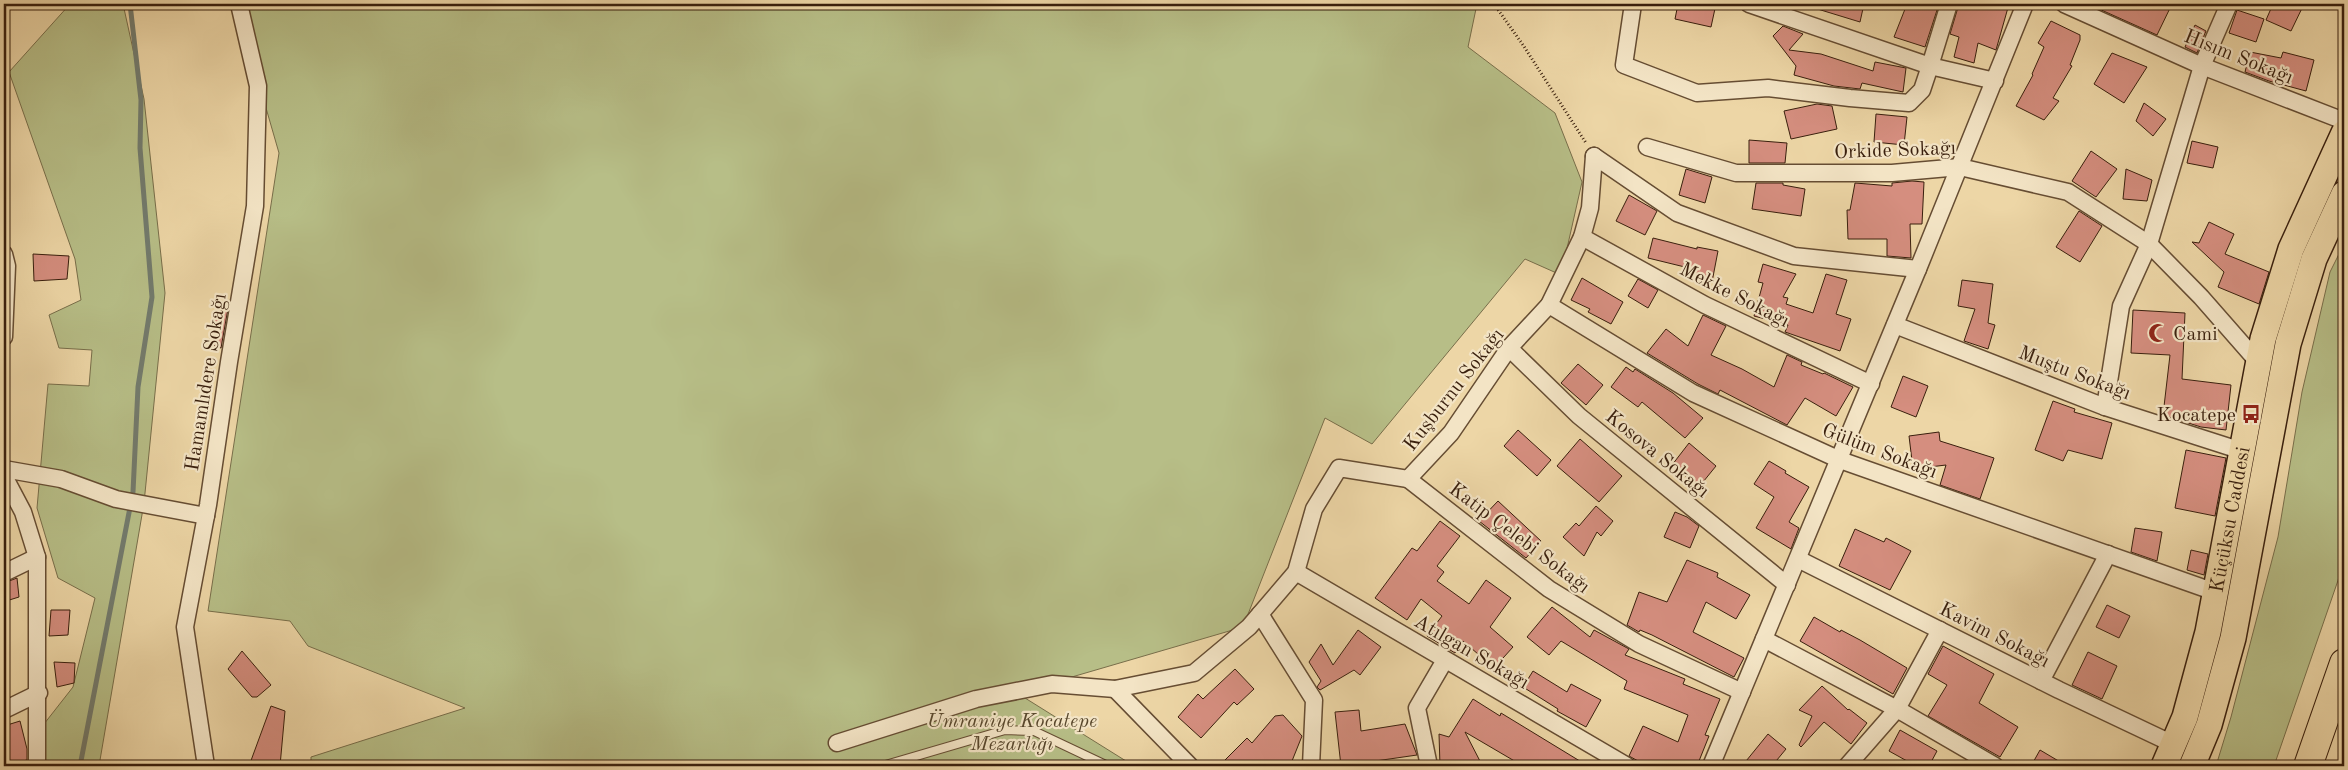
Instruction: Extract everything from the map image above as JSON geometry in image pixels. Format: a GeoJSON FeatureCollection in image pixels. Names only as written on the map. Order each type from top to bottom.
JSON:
{"type":"FeatureCollection","features":[{"type":"Feature","properties":{"kind":"highway"},"geometry":{"type":"LineString","coordinates":[[2308,766],[2344,664]]}},
{"type":"Feature","properties":{"kind":"main road","name":"Küçüksu Caddesi"},"geometry":{"type":"LineString","coordinates":[[2169,755],[2185,717],[2208,632],[2262,339],[2290,249],[2344,133]]}},
{"type":"Feature","properties":{"kind":"main road","name":"Küçüksu Caddesi"},"geometry":{"type":"LineString","coordinates":[[2192,766],[2209,725],[2233,638],[2288,344],[2314,259],[2344,194]]}},
{"type":"Feature","properties":{"kind":"main road"},"geometry":{"type":"LineString","coordinates":[[2258,362],[2283,371]]}},
{"type":"Feature","properties":{"kind":"street","name":"Hamamlıdere Sokağı"},"geometry":{"type":"LineString","coordinates":[[206,766],[185,627],[206,516],[255,206],[258,86],[238,4]]}},
{"type":"Feature","properties":{"kind":"street"},"geometry":{"type":"LineString","coordinates":[[1633,4],[1624,65],[1697,93],[1768,88],[1909,103],[1922,90],[1949,4]]}},
{"type":"Feature","properties":{"kind":"street"},"geometry":{"type":"LineString","coordinates":[[1749,4],[1930,66],[1995,81]]}},
{"type":"Feature","properties":{"kind":"street"},"geometry":{"type":"LineString","coordinates":[[1711,766],[1840,460],[2026,4]]}},
{"type":"Feature","properties":{"kind":"street","name":"Hısım Sokağı"},"geometry":{"type":"LineString","coordinates":[[2064,4],[2202,66],[2344,121]]}},
{"type":"Feature","properties":{"kind":"street"},"geometry":{"type":"LineString","coordinates":[[2105,407],[2121,306],[2149,244],[2202,66],[2229,4]]}},
{"type":"Feature","properties":{"kind":"street","name":"Orkide Sokağı"},"geometry":{"type":"LineString","coordinates":[[1647,147],[1736,173],[1892,174],[1960,167],[2068,192],[2149,244],[2201,297],[2258,362]]}},
{"type":"Feature","properties":{"kind":"street"},"geometry":{"type":"LineString","coordinates":[[1594,156],[1677,213],[1794,256],[1918,269]]}},
{"type":"Feature","properties":{"kind":"street","name":"Kuşburnu Sokağı"},"geometry":{"type":"LineString","coordinates":[[837,743],[976,699],[1052,684],[1115,689],[1194,673],[1250,627],[1296,572],[1314,509],[1339,468],[1408,479],[1451,432],[1509,348],[1549,306],[1582,237],[1590,208],[1594,156]]}},
{"type":"Feature","properties":{"kind":"street","name":"Mekke Sokağı"},"geometry":{"type":"LineString","coordinates":[[1582,237],[1705,305],[1871,384]]}},
{"type":"Feature","properties":{"kind":"street"},"geometry":{"type":"LineString","coordinates":[[4,337],[5,262]]}},
{"type":"Feature","properties":{"kind":"street","name":"Gülüm Sokağı"},"geometry":{"type":"LineString","coordinates":[[1549,306],[1693,393],[1840,460],[2215,592]]}},
{"type":"Feature","properties":{"kind":"street","name":"Muştu Sokağı"},"geometry":{"type":"LineString","coordinates":[[1895,325],[2105,407],[2242,451]]}},
{"type":"Feature","properties":{"kind":"street","name":"Kosova Sokağı"},"geometry":{"type":"LineString","coordinates":[[1509,348],[1579,416],[1787,585]]}},
{"type":"Feature","properties":{"kind":"street"},"geometry":{"type":"LineString","coordinates":[[4,470],[61,479],[123,500],[206,516]]}},
{"type":"Feature","properties":{"kind":"street"},"geometry":{"type":"LineString","coordinates":[[4,476],[23,512],[37,557],[39,693],[37,766]]}},
{"type":"Feature","properties":{"kind":"street","name":"Katip Çelebi Sokağı"},"geometry":{"type":"LineString","coordinates":[[1408,479],[1549,589],[1639,644],[1742,692]]}},
{"type":"Feature","properties":{"kind":"street"},"geometry":{"type":"LineString","coordinates":[[2041,681],[2108,554]]}},
{"type":"Feature","properties":{"kind":"street"},"geometry":{"type":"LineString","coordinates":[[4,572],[37,557]]}},
{"type":"Feature","properties":{"kind":"street","name":"Kavim Sokağı"},"geometry":{"type":"LineString","coordinates":[[1798,559],[2041,681],[2169,755]]}},
{"type":"Feature","properties":{"kind":"street","name":"Atılgan Sokağı"},"geometry":{"type":"LineString","coordinates":[[1296,572],[1627,766]]}},
{"type":"Feature","properties":{"kind":"street"},"geometry":{"type":"LineString","coordinates":[[1260,614],[1314,700],[1311,766]]}},
{"type":"Feature","properties":{"kind":"street"},"geometry":{"type":"LineString","coordinates":[[1846,766],[1897,709],[1940,630]]}},
{"type":"Feature","properties":{"kind":"street"},"geometry":{"type":"LineString","coordinates":[[1764,640],[1897,709],[1994,766]]}},
{"type":"Feature","properties":{"kind":"street"},"geometry":{"type":"LineString","coordinates":[[1429,766],[1417,708],[1445,660]]}},
{"type":"Feature","properties":{"kind":"street"},"geometry":{"type":"LineString","coordinates":[[1115,689],[1190,766]]}},
{"type":"Feature","properties":{"kind":"street"},"geometry":{"type":"LineString","coordinates":[[4,710],[39,693]]}},
{"type":"Feature","properties":{"kind":"lane"},"geometry":{"type":"LineString","coordinates":[[882,766],[1005,730],[1034,731],[1108,766]]}},
{"type":"Feature","properties":{"kind":"path"},"geometry":{"type":"LineString","coordinates":[[1494,4],[1523,45],[1594,156]]}},
{"type":"Feature","properties":{"kind":"green space"},"geometry":{"type":"Polygon","coordinates":[[[70,4],[123,4],[144,99],[165,293],[144,503],[99,766],[35,766],[44,724],[73,687],[95,598],[58,578],[37,508],[48,384],[89,386],[92,350],[59,348],[49,315],[81,300],[75,259],[9,72],[70,4]]]}},
{"type":"Feature","properties":{"kind":"green space","name":"Ümraniye Kocatepe Mezarlığı"},"geometry":{"type":"Polygon","coordinates":[[[236,4],[1477,4],[1468,47],[1555,113],[1582,182],[1561,275],[1525,259],[1372,444],[1325,418],[1243,627],[1017,693],[1134,766],[311,766],[311,757],[465,708],[308,646],[290,621],[208,611],[279,153],[236,4]]]}},
{"type":"Feature","properties":{"kind":"green space"},"geometry":{"type":"Polygon","coordinates":[[[2344,244],[2344,563],[2274,766],[2216,766],[2231,717],[2278,537],[2302,392],[2330,272],[2344,244]]]}},
{"type":"Feature","properties":{"kind":"building"},"geometry":{"type":"Polygon","coordinates":[[[1678,4],[1716,4],[1711,27],[1675,19],[1678,4]]]}},
{"type":"Feature","properties":{"kind":"building"},"geometry":{"type":"Polygon","coordinates":[[[1812,4],[1864,4],[1860,22],[1811,7],[1812,4]]]}},
{"type":"Feature","properties":{"kind":"building"},"geometry":{"type":"Polygon","coordinates":[[[1907,4],[1939,4],[1925,47],[1894,37],[1907,4]]]}},
{"type":"Feature","properties":{"kind":"building"},"geometry":{"type":"Polygon","coordinates":[[[1959,4],[2009,4],[1996,50],[1978,43],[1974,63],[1954,57],[1959,37],[1950,34],[1959,4]]]}},
{"type":"Feature","properties":{"kind":"building"},"geometry":{"type":"Polygon","coordinates":[[[2088,4],[2172,4],[2157,35],[2088,4]]]}},
{"type":"Feature","properties":{"kind":"building"},"geometry":{"type":"Polygon","coordinates":[[[2273,4],[2304,4],[2291,31],[2266,20],[2273,4]]]}},
{"type":"Feature","properties":{"kind":"building"},"geometry":{"type":"Polygon","coordinates":[[[2237,10],[2264,19],[2256,42],[2229,33],[2237,10]]]}},
{"type":"Feature","properties":{"kind":"building"},"geometry":{"type":"Polygon","coordinates":[[[2051,21],[2080,35],[2080,40],[2070,65],[2072,66],[2053,98],[2059,101],[2044,120],[2016,106],[2033,75],[2044,47],[2038,43],[2051,21]]]}},
{"type":"Feature","properties":{"kind":"building"},"geometry":{"type":"Polygon","coordinates":[[[2195,25],[2206,31],[2197,53],[2185,47],[2195,25]]]}},
{"type":"Feature","properties":{"kind":"building"},"geometry":{"type":"Polygon","coordinates":[[[1783,26],[1803,34],[1789,50],[1821,54],[1873,71],[1875,62],[1906,68],[1903,92],[1862,83],[1860,89],[1834,86],[1794,75],[1796,66],[1773,36],[1783,26]]]}},
{"type":"Feature","properties":{"kind":"building"},"geometry":{"type":"Polygon","coordinates":[[[2250,52],[2281,58],[2283,52],[2314,60],[2306,91],[2245,72],[2250,52]]]}},
{"type":"Feature","properties":{"kind":"building"},"geometry":{"type":"Polygon","coordinates":[[[2112,53],[2147,67],[2124,103],[2094,84],[2112,53]]]}},
{"type":"Feature","properties":{"kind":"building"},"geometry":{"type":"Polygon","coordinates":[[[2144,103],[2166,119],[2153,136],[2136,121],[2144,103]]]}},
{"type":"Feature","properties":{"kind":"building"},"geometry":{"type":"Polygon","coordinates":[[[1817,104],[1832,106],[1837,129],[1791,139],[1784,111],[1817,104]]]}},
{"type":"Feature","properties":{"kind":"building"},"geometry":{"type":"Polygon","coordinates":[[[1876,114],[1907,117],[1904,145],[1874,142],[1876,114]]]}},
{"type":"Feature","properties":{"kind":"building"},"geometry":{"type":"Polygon","coordinates":[[[1749,140],[1787,143],[1785,163],[1749,163],[1749,140]]]}},
{"type":"Feature","properties":{"kind":"building"},"geometry":{"type":"Polygon","coordinates":[[[2192,141],[2218,147],[2213,168],[2187,163],[2192,141]]]}},
{"type":"Feature","properties":{"kind":"building"},"geometry":{"type":"Polygon","coordinates":[[[2091,151],[2117,169],[2096,197],[2072,181],[2091,151]]]}},
{"type":"Feature","properties":{"kind":"building"},"geometry":{"type":"Polygon","coordinates":[[[1686,169],[1712,177],[1705,203],[1679,195],[1686,169]]]}},
{"type":"Feature","properties":{"kind":"building"},"geometry":{"type":"Polygon","coordinates":[[[2126,169],[2152,180],[2147,201],[2123,199],[2126,169]]]}},
{"type":"Feature","properties":{"kind":"building"},"geometry":{"type":"Polygon","coordinates":[[[1924,182],[1922,224],[1910,224],[1911,258],[1887,256],[1887,239],[1848,239],[1847,210],[1850,210],[1855,183],[1892,186],[1892,183],[1924,182]]]}},
{"type":"Feature","properties":{"kind":"building"},"geometry":{"type":"Polygon","coordinates":[[[1756,183],[1783,183],[1783,185],[1805,189],[1801,216],[1752,209],[1756,183]]]}},
{"type":"Feature","properties":{"kind":"building"},"geometry":{"type":"Polygon","coordinates":[[[1629,195],[1657,211],[1645,235],[1616,221],[1629,195]]]}},
{"type":"Feature","properties":{"kind":"building"},"geometry":{"type":"Polygon","coordinates":[[[2079,211],[2102,226],[2080,262],[2056,247],[2079,211]]]}},
{"type":"Feature","properties":{"kind":"building"},"geometry":{"type":"Polygon","coordinates":[[[2209,222],[2234,234],[2225,254],[2269,272],[2259,304],[2218,287],[2224,272],[2192,242],[2199,243],[2209,222]]]}},
{"type":"Feature","properties":{"kind":"building"},"geometry":{"type":"Polygon","coordinates":[[[1653,238],[1697,249],[1697,247],[1718,251],[1712,282],[1691,278],[1693,269],[1648,258],[1653,238]]]}},
{"type":"Feature","properties":{"kind":"building"},"geometry":{"type":"Polygon","coordinates":[[[33,254],[69,256],[67,279],[34,281],[33,254]]]}},
{"type":"Feature","properties":{"kind":"building"},"geometry":{"type":"Polygon","coordinates":[[[1763,264],[1796,274],[1783,297],[1788,298],[1786,304],[1813,313],[1826,274],[1847,280],[1836,314],[1851,319],[1840,351],[1785,332],[1788,325],[1754,316],[1763,283],[1758,282],[1763,264]]]}},
{"type":"Feature","properties":{"kind":"building"},"geometry":{"type":"Polygon","coordinates":[[[1582,278],[1623,302],[1611,324],[1588,312],[1590,309],[1571,300],[1582,278]]]}},
{"type":"Feature","properties":{"kind":"building"},"geometry":{"type":"Polygon","coordinates":[[[1638,279],[1658,290],[1648,308],[1628,296],[1638,279]]]}},
{"type":"Feature","properties":{"kind":"building"},"geometry":{"type":"Polygon","coordinates":[[[1962,280],[1993,284],[1988,323],[1995,325],[1988,349],[1964,341],[1975,309],[1958,306],[1962,280]]]}},
{"type":"Feature","properties":{"kind":"building"},"geometry":{"type":"Polygon","coordinates":[[[219,301],[229,303],[221,348],[209,344],[219,301]]]}},
{"type":"Feature","properties":{"kind":"building"},"geometry":{"type":"Polygon","coordinates":[[[2133,310],[2185,313],[2182,379],[2231,385],[2226,430],[2201,427],[2163,415],[2170,355],[2131,353],[2133,310]]]}},
{"type":"Feature","properties":{"kind":"building"},"geometry":{"type":"Polygon","coordinates":[[[1703,315],[1726,326],[1711,355],[1742,369],[1774,387],[1787,355],[1802,362],[1801,365],[1824,373],[1853,387],[1836,416],[1805,398],[1787,425],[1720,390],[1718,394],[1698,384],[1647,353],[1666,329],[1688,346],[1703,315]]]}},
{"type":"Feature","properties":{"kind":"building"},"geometry":{"type":"Polygon","coordinates":[[[1578,364],[1603,385],[1586,405],[1561,383],[1578,364]]]}},
{"type":"Feature","properties":{"kind":"building"},"geometry":{"type":"Polygon","coordinates":[[[1626,367],[1633,372],[1635,369],[1673,393],[1703,418],[1685,438],[1642,402],[1638,407],[1611,387],[1626,367]]]}},
{"type":"Feature","properties":{"kind":"building"},"geometry":{"type":"Polygon","coordinates":[[[1903,376],[1928,386],[1916,417],[1891,407],[1903,376]]]}},
{"type":"Feature","properties":{"kind":"building"},"geometry":{"type":"Polygon","coordinates":[[[2053,401],[2075,409],[2074,412],[2112,423],[2102,459],[2068,450],[2063,461],[2035,450],[2053,401]]]}},
{"type":"Feature","properties":{"kind":"building"},"geometry":{"type":"Polygon","coordinates":[[[1518,430],[1551,460],[1537,476],[1504,446],[1518,430]]]}},
{"type":"Feature","properties":{"kind":"building"},"geometry":{"type":"Polygon","coordinates":[[[1939,432],[1940,441],[1994,458],[1980,499],[1940,485],[1946,465],[1913,469],[1909,436],[1939,432]]]}},
{"type":"Feature","properties":{"kind":"building"},"geometry":{"type":"Polygon","coordinates":[[[1580,439],[1622,476],[1599,502],[1557,466],[1580,439]]]}},
{"type":"Feature","properties":{"kind":"building"},"geometry":{"type":"Polygon","coordinates":[[[1689,443],[1716,466],[1699,487],[1672,465],[1689,443]]]}},
{"type":"Feature","properties":{"kind":"building"},"geometry":{"type":"Polygon","coordinates":[[[2186,450],[2226,458],[2215,516],[2175,508],[2186,450]]]}},
{"type":"Feature","properties":{"kind":"building"},"geometry":{"type":"Polygon","coordinates":[[[1769,461],[1809,487],[1789,522],[1799,528],[1791,549],[1756,528],[1774,497],[1754,484],[1769,461]]]}},
{"type":"Feature","properties":{"kind":"building"},"geometry":{"type":"Polygon","coordinates":[[[1498,501],[1541,541],[1526,558],[1479,521],[1498,501]]]}},
{"type":"Feature","properties":{"kind":"building"},"geometry":{"type":"Polygon","coordinates":[[[1596,506],[1613,521],[1601,536],[1597,532],[1584,556],[1563,537],[1576,523],[1579,526],[1596,506]]]}},
{"type":"Feature","properties":{"kind":"building"},"geometry":{"type":"Polygon","coordinates":[[[1675,512],[1687,517],[1699,526],[1690,548],[1664,537],[1675,512]]]}},
{"type":"Feature","properties":{"kind":"building"},"geometry":{"type":"Polygon","coordinates":[[[1440,521],[1460,536],[1437,566],[1444,572],[1437,581],[1469,604],[1486,580],[1511,598],[1490,627],[1513,647],[1494,668],[1463,641],[1455,653],[1427,636],[1442,616],[1421,599],[1407,620],[1375,598],[1412,548],[1417,551],[1440,521]]]}},
{"type":"Feature","properties":{"kind":"building"},"geometry":{"type":"Polygon","coordinates":[[[2135,528],[2162,532],[2157,561],[2131,552],[2135,528]]]}},
{"type":"Feature","properties":{"kind":"building"},"geometry":{"type":"Polygon","coordinates":[[[1855,529],[1884,542],[1886,538],[1911,551],[1890,590],[1839,566],[1855,529]]]}},
{"type":"Feature","properties":{"kind":"building"},"geometry":{"type":"Polygon","coordinates":[[[2191,550],[2208,554],[2204,575],[2187,570],[2191,550]]]}},
{"type":"Feature","properties":{"kind":"building"},"geometry":{"type":"Polygon","coordinates":[[[1687,560],[1718,573],[1717,577],[1750,595],[1736,619],[1706,602],[1693,632],[1744,658],[1734,677],[1652,635],[1640,630],[1639,632],[1627,625],[1639,592],[1667,602],[1687,560]]]}},
{"type":"Feature","properties":{"kind":"building"},"geometry":{"type":"Polygon","coordinates":[[[17,578],[19,597],[6,601],[4,583],[17,578]]]}},
{"type":"Feature","properties":{"kind":"building"},"geometry":{"type":"Polygon","coordinates":[[[2107,605],[2130,616],[2119,638],[2096,627],[2107,605]]]}},
{"type":"Feature","properties":{"kind":"building"},"geometry":{"type":"Polygon","coordinates":[[[1552,607],[1590,637],[1594,630],[1629,649],[1625,655],[1685,679],[1683,684],[1720,699],[1705,735],[1709,736],[1697,766],[1647,766],[1629,756],[1643,726],[1678,742],[1688,715],[1624,689],[1627,681],[1561,641],[1549,655],[1527,637],[1552,607]]]}},
{"type":"Feature","properties":{"kind":"building"},"geometry":{"type":"Polygon","coordinates":[[[51,610],[70,610],[68,635],[49,636],[51,610]]]}},
{"type":"Feature","properties":{"kind":"building"},"geometry":{"type":"Polygon","coordinates":[[[1814,617],[1840,632],[1841,630],[1860,640],[1907,668],[1893,694],[1800,641],[1814,617]]]}},
{"type":"Feature","properties":{"kind":"building"},"geometry":{"type":"Polygon","coordinates":[[[1358,630],[1381,647],[1360,675],[1354,670],[1320,690],[1317,687],[1321,681],[1309,662],[1321,644],[1333,665],[1358,630]]]}},
{"type":"Feature","properties":{"kind":"building"},"geometry":{"type":"Polygon","coordinates":[[[1943,646],[1994,674],[1979,703],[2018,727],[2000,757],[1928,716],[1947,685],[1928,674],[1943,646]]]}},
{"type":"Feature","properties":{"kind":"building"},"geometry":{"type":"Polygon","coordinates":[[[242,651],[271,685],[257,697],[252,697],[228,669],[242,651]]]}},
{"type":"Feature","properties":{"kind":"building"},"geometry":{"type":"Polygon","coordinates":[[[2088,652],[2117,666],[2102,699],[2072,685],[2088,652]]]}},
{"type":"Feature","properties":{"kind":"building"},"geometry":{"type":"Polygon","coordinates":[[[54,662],[75,663],[74,683],[57,687],[54,662]]]}},
{"type":"Feature","properties":{"kind":"building"},"geometry":{"type":"Polygon","coordinates":[[[1235,669],[1254,689],[1237,705],[1234,702],[1201,738],[1178,717],[1198,694],[1203,699],[1235,669]]]}},
{"type":"Feature","properties":{"kind":"building"},"geometry":{"type":"Polygon","coordinates":[[[1533,671],[1567,692],[1571,684],[1601,700],[1586,727],[1557,711],[1558,709],[1523,687],[1533,671]]]}},
{"type":"Feature","properties":{"kind":"building"},"geometry":{"type":"Polygon","coordinates":[[[1822,686],[1848,710],[1867,723],[1851,744],[1824,722],[1801,747],[1799,745],[1812,716],[1799,710],[1822,686]]]}},
{"type":"Feature","properties":{"kind":"building"},"geometry":{"type":"Polygon","coordinates":[[[1473,699],[1500,716],[1501,713],[1588,766],[1523,766],[1465,732],[1482,765],[1440,766],[1439,734],[1449,737],[1473,699]]]}},
{"type":"Feature","properties":{"kind":"building"},"geometry":{"type":"Polygon","coordinates":[[[271,706],[285,711],[280,766],[249,766],[271,706]]]}},
{"type":"Feature","properties":{"kind":"building"},"geometry":{"type":"Polygon","coordinates":[[[1359,710],[1361,731],[1405,724],[1417,755],[1341,766],[1335,712],[1359,710]]]}},
{"type":"Feature","properties":{"kind":"building"},"geometry":{"type":"Polygon","coordinates":[[[1283,715],[1302,736],[1290,766],[1232,766],[1225,760],[1247,738],[1252,743],[1275,716],[1283,715]]]}},
{"type":"Feature","properties":{"kind":"building"},"geometry":{"type":"Polygon","coordinates":[[[20,721],[27,749],[27,760],[4,765],[4,726],[20,721]]]}},
{"type":"Feature","properties":{"kind":"building"},"geometry":{"type":"Polygon","coordinates":[[[1900,730],[1937,751],[1929,766],[1916,766],[1889,751],[1900,730]]]}},
{"type":"Feature","properties":{"kind":"building"},"geometry":{"type":"Polygon","coordinates":[[[1768,734],[1786,749],[1772,766],[1742,766],[1768,734]]]}},
{"type":"Feature","properties":{"kind":"building"},"geometry":{"type":"Polygon","coordinates":[[[2040,750],[2067,766],[2031,766],[2040,750]]]}},
{"type":"Feature","properties":{"kind":"waterway"},"geometry":{"type":"LineString","coordinates":[[80,766],[133,492],[138,387],[152,297],[140,148],[141,100],[130,4]]}},
{"type":"Feature","properties":{"kind":"place","name":"Cami"},"geometry":{"type":"Point","coordinates":[2158,333]}},
{"type":"Feature","properties":{"kind":"place","name":"Kocatepe"},"geometry":{"type":"Point","coordinates":[2251,414]}}]}
